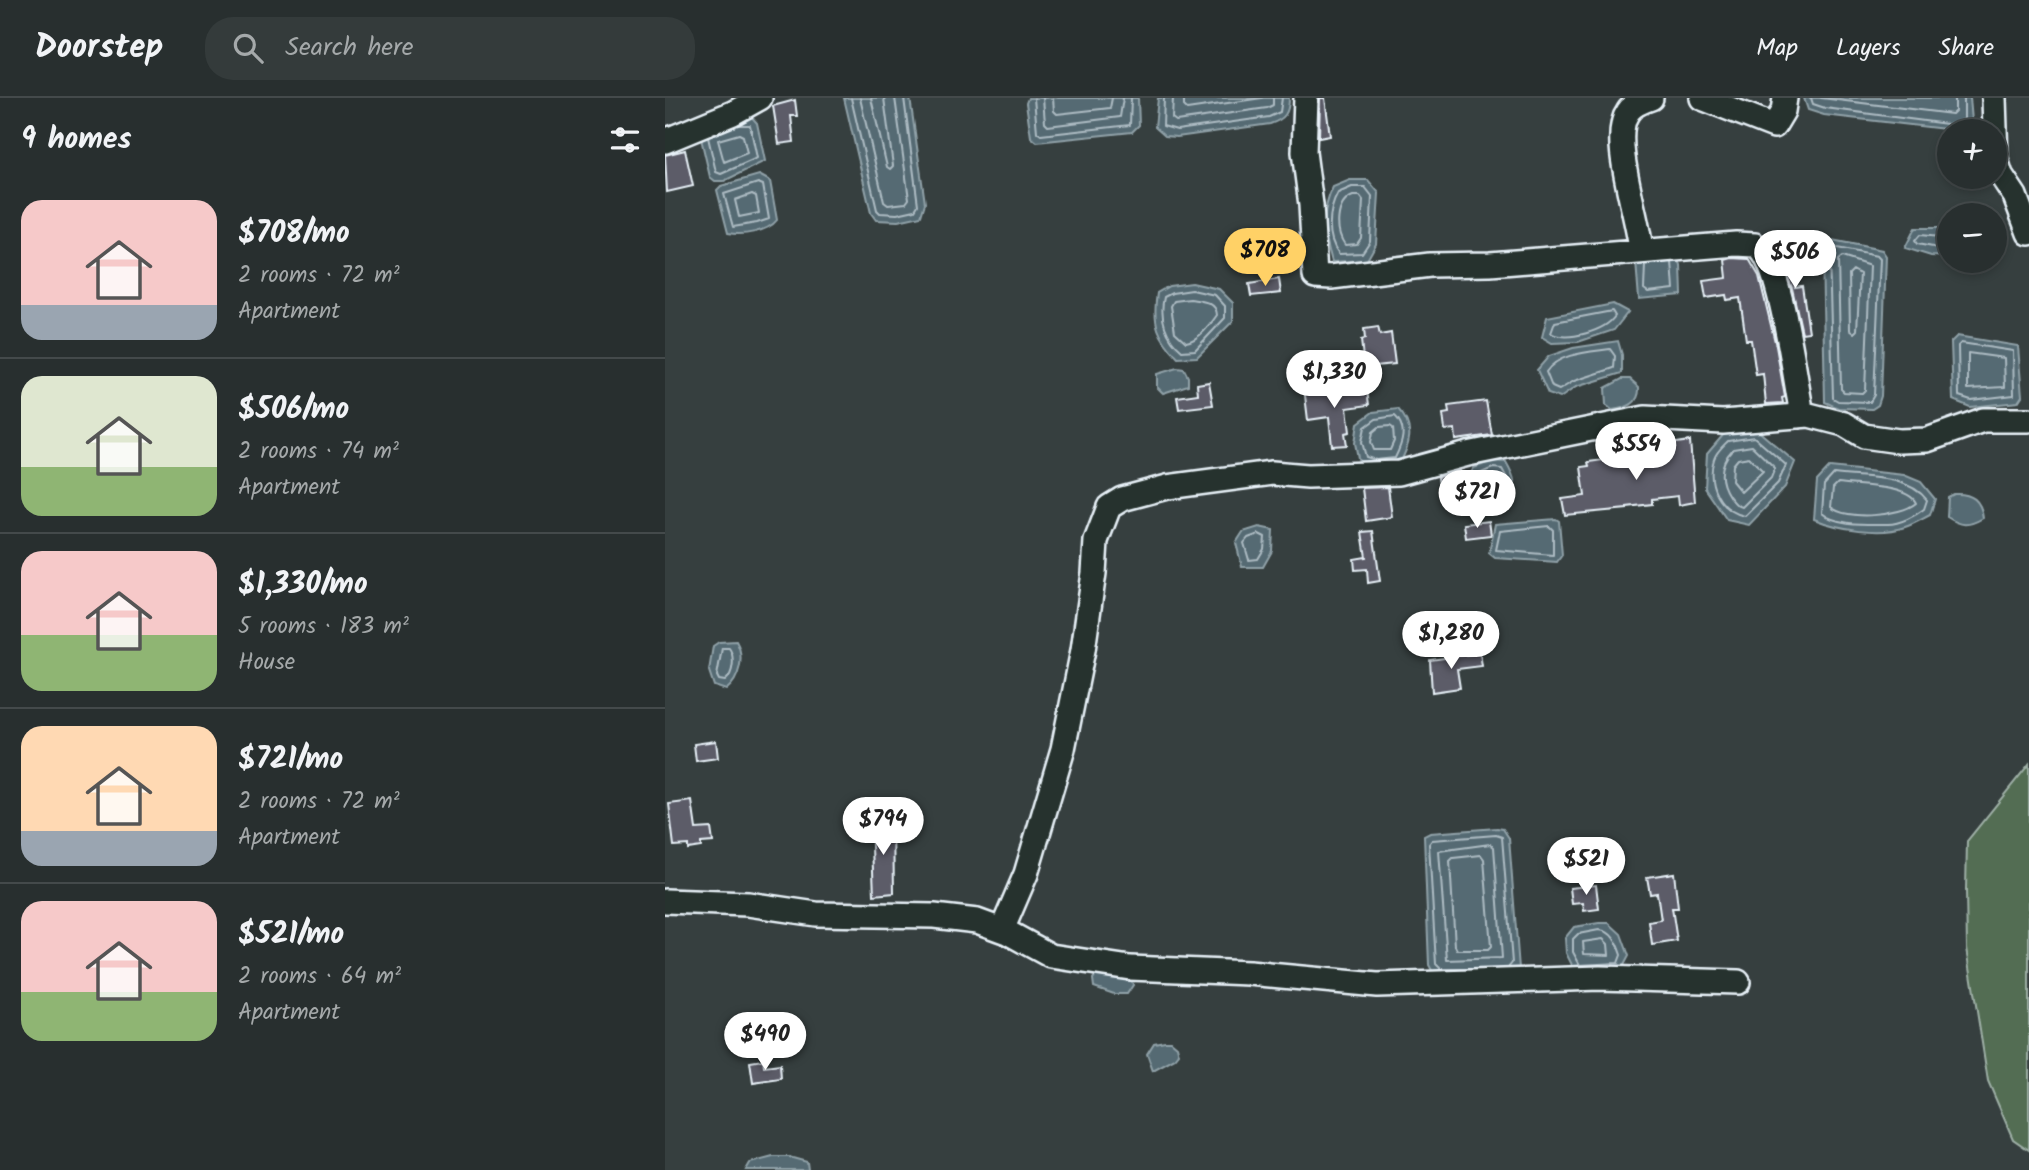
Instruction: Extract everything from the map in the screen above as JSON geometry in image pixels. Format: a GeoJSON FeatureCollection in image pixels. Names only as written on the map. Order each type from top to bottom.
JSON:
{"type":"FeatureCollection","features":[{"type":"Feature","properties":{"kind":"street"},"geometry":{"type":"LineString","coordinates":[[665,141],[733,113],[759,98]]}},
{"type":"Feature","properties":{"kind":"street"},"geometry":{"type":"LineString","coordinates":[[1306,98],[1304,152],[1311,205],[1315,276],[1331,277],[1430,265],[1490,264],[1742,244],[1761,249],[1769,261],[1776,292],[1784,308],[1800,403],[1799,416]]}},
{"type":"Feature","properties":{"kind":"street"},"geometry":{"type":"LineString","coordinates":[[1641,251],[1624,170],[1622,134],[1627,113],[1636,104],[1651,98]]}},
{"type":"Feature","properties":{"kind":"street"},"geometry":{"type":"LineString","coordinates":[[1702,98],[1774,125],[1783,111],[1785,98]]}},
{"type":"Feature","properties":{"kind":"street"},"geometry":{"type":"LineString","coordinates":[[1994,98],[1996,159],[2001,175],[2015,196],[2029,233]]}},
{"type":"Feature","properties":{"kind":"street"},"geometry":{"type":"LineString","coordinates":[[1002,930],[1026,874],[1063,749],[1085,637],[1096,541],[1109,507],[1122,499],[1167,487],[1264,474],[1399,473],[1468,454],[1645,418],[1723,422],[1799,416],[1832,419],[1864,436],[1899,441],[1927,440],[1983,420],[2029,420]]}},
{"type":"Feature","properties":{"kind":"street"},"geometry":{"type":"LineString","coordinates":[[665,901],[748,904],[816,914],[934,916],[977,921],[1002,930],[1051,956],[1130,968],[1249,973],[1377,985],[1599,978],[1738,982]]}},
{"type":"Feature","properties":{"kind":"green space"},"geometry":{"type":"Polygon","coordinates":[[[2029,764],[2029,1150],[2013,1139],[1988,1081],[1967,948],[1966,890],[1967,841],[2029,764]]]}},
{"type":"Feature","properties":{"kind":"water"},"geometry":{"type":"Polygon","coordinates":[[[844,98],[910,98],[925,203],[921,216],[898,221],[876,220],[871,213],[844,98]]]}},
{"type":"Feature","properties":{"kind":"water"},"geometry":{"type":"Polygon","coordinates":[[[1028,98],[1138,98],[1139,125],[1132,132],[1037,142],[1031,137],[1026,103],[1028,98]]]}},
{"type":"Feature","properties":{"kind":"water"},"geometry":{"type":"Polygon","coordinates":[[[1158,98],[1289,98],[1285,115],[1270,124],[1177,137],[1165,136],[1155,127],[1158,98]]]}},
{"type":"Feature","properties":{"kind":"water"},"geometry":{"type":"Polygon","coordinates":[[[1804,98],[1970,98],[1972,119],[1937,119],[1937,128],[1824,115],[1808,110],[1804,98]]]}},
{"type":"Feature","properties":{"kind":"water"},"geometry":{"type":"Polygon","coordinates":[[[750,115],[757,123],[765,161],[724,181],[715,181],[710,177],[700,134],[750,115]]]}},
{"type":"Feature","properties":{"kind":"water"},"geometry":{"type":"Polygon","coordinates":[[[759,175],[770,181],[777,220],[768,228],[754,232],[728,233],[717,190],[721,186],[759,175]]]}},
{"type":"Feature","properties":{"kind":"water"},"geometry":{"type":"Polygon","coordinates":[[[1350,180],[1368,180],[1379,193],[1376,244],[1367,260],[1332,262],[1325,233],[1326,206],[1333,187],[1350,180]]]}},
{"type":"Feature","properties":{"kind":"water"},"geometry":{"type":"Polygon","coordinates":[[[1915,228],[1937,228],[1937,256],[1905,248],[1915,228]]]}},
{"type":"Feature","properties":{"kind":"water"},"geometry":{"type":"Polygon","coordinates":[[[1832,240],[1882,250],[1886,256],[1881,396],[1878,405],[1872,409],[1838,408],[1825,402],[1822,252],[1824,244],[1832,240]]]}},
{"type":"Feature","properties":{"kind":"water"},"geometry":{"type":"Polygon","coordinates":[[[1678,258],[1681,265],[1682,295],[1639,299],[1636,262],[1678,258]]]}},
{"type":"Feature","properties":{"kind":"water"},"geometry":{"type":"Polygon","coordinates":[[[1192,283],[1219,289],[1233,303],[1233,321],[1197,357],[1178,358],[1158,329],[1155,313],[1157,293],[1169,286],[1192,283]]]}},
{"type":"Feature","properties":{"kind":"water"},"geometry":{"type":"Polygon","coordinates":[[[1613,304],[1628,312],[1614,330],[1578,342],[1552,343],[1542,337],[1547,317],[1613,304]]]}},
{"type":"Feature","properties":{"kind":"water"},"geometry":{"type":"Polygon","coordinates":[[[1957,336],[2018,346],[2022,396],[2018,402],[1970,407],[1953,400],[1951,342],[1957,336]]]}},
{"type":"Feature","properties":{"kind":"water"},"geometry":{"type":"Polygon","coordinates":[[[1618,341],[1622,355],[1622,373],[1576,387],[1560,398],[1548,394],[1537,370],[1549,356],[1573,348],[1618,341]]]}},
{"type":"Feature","properties":{"kind":"water"},"geometry":{"type":"Polygon","coordinates":[[[1177,368],[1184,369],[1188,385],[1163,393],[1157,387],[1157,374],[1177,368]]]}},
{"type":"Feature","properties":{"kind":"water"},"geometry":{"type":"Polygon","coordinates":[[[1622,379],[1630,379],[1639,387],[1639,393],[1635,401],[1612,410],[1606,405],[1605,388],[1622,379]]]}},
{"type":"Feature","properties":{"kind":"water"},"geometry":{"type":"Polygon","coordinates":[[[1398,409],[1407,423],[1409,437],[1398,467],[1359,463],[1355,443],[1358,423],[1373,412],[1398,409]]]}},
{"type":"Feature","properties":{"kind":"water"},"geometry":{"type":"Polygon","coordinates":[[[1756,429],[1795,462],[1785,487],[1749,525],[1727,520],[1705,488],[1707,454],[1724,434],[1756,429]]]}},
{"type":"Feature","properties":{"kind":"water"},"geometry":{"type":"Polygon","coordinates":[[[1492,461],[1506,462],[1512,473],[1515,487],[1511,505],[1488,510],[1467,508],[1469,498],[1466,480],[1474,468],[1492,461]]]}},
{"type":"Feature","properties":{"kind":"water"},"geometry":{"type":"Polygon","coordinates":[[[1830,467],[1904,475],[1921,482],[1935,499],[1930,515],[1905,527],[1884,531],[1835,526],[1814,519],[1817,481],[1830,467]]]}},
{"type":"Feature","properties":{"kind":"water"},"geometry":{"type":"Polygon","coordinates":[[[1954,494],[1975,499],[1983,518],[1965,524],[1947,517],[1948,497],[1954,494]]]}},
{"type":"Feature","properties":{"kind":"water"},"geometry":{"type":"Polygon","coordinates":[[[1556,519],[1559,521],[1562,555],[1557,562],[1495,558],[1489,553],[1495,524],[1556,519]]]}},
{"type":"Feature","properties":{"kind":"water"},"geometry":{"type":"Polygon","coordinates":[[[1259,527],[1273,530],[1272,551],[1263,567],[1242,567],[1236,543],[1243,532],[1259,527]]]}},
{"type":"Feature","properties":{"kind":"water"},"geometry":{"type":"Polygon","coordinates":[[[736,641],[740,653],[738,674],[726,690],[714,686],[709,671],[713,646],[719,642],[736,641]]]}},
{"type":"Feature","properties":{"kind":"water"},"geometry":{"type":"Polygon","coordinates":[[[1503,829],[1509,838],[1519,969],[1434,974],[1429,965],[1424,836],[1430,833],[1503,829]]]}},
{"type":"Feature","properties":{"kind":"water"},"geometry":{"type":"Polygon","coordinates":[[[1609,923],[1621,934],[1629,956],[1621,971],[1575,971],[1566,953],[1565,938],[1574,927],[1609,923]]]}},
{"type":"Feature","properties":{"kind":"water"},"geometry":{"type":"Polygon","coordinates":[[[1098,972],[1131,977],[1133,985],[1127,994],[1114,994],[1094,987],[1093,979],[1098,972]]]}},
{"type":"Feature","properties":{"kind":"water"},"geometry":{"type":"Polygon","coordinates":[[[1171,1041],[1177,1046],[1179,1054],[1153,1071],[1147,1054],[1154,1043],[1171,1041]]]}},
{"type":"Feature","properties":{"kind":"water"},"geometry":{"type":"Polygon","coordinates":[[[773,1157],[789,1157],[807,1162],[808,1170],[746,1170],[750,1163],[773,1157]]]}},
{"type":"Feature","properties":{"kind":"building"},"geometry":{"type":"Polygon","coordinates":[[[1320,98],[1325,98],[1330,136],[1319,138],[1320,98]]]}},
{"type":"Feature","properties":{"kind":"building"},"geometry":{"type":"Polygon","coordinates":[[[795,100],[797,116],[791,116],[794,142],[779,144],[773,106],[795,100]]]}},
{"type":"Feature","properties":{"kind":"building"},"geometry":{"type":"Polygon","coordinates":[[[685,150],[693,186],[667,192],[665,155],[685,150]]]}},
{"type":"Feature","properties":{"kind":"building"},"geometry":{"type":"Polygon","coordinates":[[[1791,250],[1795,287],[1802,286],[1809,332],[1802,333],[1792,288],[1778,252],[1791,250]]]}},
{"type":"Feature","properties":{"kind":"building"},"geometry":{"type":"Polygon","coordinates":[[[1749,259],[1759,276],[1776,346],[1785,397],[1782,398],[1783,403],[1766,404],[1763,374],[1756,375],[1751,340],[1746,340],[1740,298],[1727,300],[1726,295],[1706,298],[1703,281],[1727,278],[1725,260],[1749,259]]]}},
{"type":"Feature","properties":{"kind":"building"},"geometry":{"type":"Polygon","coordinates":[[[1279,279],[1281,293],[1251,296],[1249,284],[1279,279]]]}},
{"type":"Feature","properties":{"kind":"building"},"geometry":{"type":"Polygon","coordinates":[[[1378,327],[1380,335],[1391,333],[1395,364],[1364,367],[1361,340],[1365,339],[1364,329],[1378,327]]]}},
{"type":"Feature","properties":{"kind":"building"},"geometry":{"type":"Polygon","coordinates":[[[1209,382],[1213,405],[1179,409],[1177,397],[1198,394],[1197,384],[1209,382]]]}},
{"type":"Feature","properties":{"kind":"building"},"geometry":{"type":"Polygon","coordinates":[[[1316,385],[1317,393],[1338,390],[1339,394],[1367,390],[1369,405],[1347,408],[1350,432],[1345,433],[1347,445],[1332,446],[1329,417],[1308,420],[1304,387],[1316,385]]]}},
{"type":"Feature","properties":{"kind":"building"},"geometry":{"type":"Polygon","coordinates":[[[1486,401],[1492,435],[1456,440],[1455,429],[1445,430],[1443,414],[1449,413],[1448,406],[1486,401]]]}},
{"type":"Feature","properties":{"kind":"building"},"geometry":{"type":"Polygon","coordinates":[[[1690,441],[1695,502],[1679,505],[1678,496],[1652,499],[1652,504],[1627,509],[1565,515],[1562,499],[1585,496],[1581,467],[1589,466],[1588,462],[1619,458],[1620,466],[1659,461],[1657,446],[1690,441]]]}},
{"type":"Feature","properties":{"kind":"building"},"geometry":{"type":"Polygon","coordinates":[[[1460,471],[1463,491],[1440,494],[1438,477],[1460,471]]]}},
{"type":"Feature","properties":{"kind":"building"},"geometry":{"type":"Polygon","coordinates":[[[1388,487],[1392,517],[1366,521],[1362,488],[1388,487]]]}},
{"type":"Feature","properties":{"kind":"building"},"geometry":{"type":"Polygon","coordinates":[[[1489,521],[1491,535],[1466,538],[1464,524],[1489,521]]]}},
{"type":"Feature","properties":{"kind":"building"},"geometry":{"type":"Polygon","coordinates":[[[1373,531],[1380,581],[1368,583],[1367,569],[1355,570],[1354,559],[1366,557],[1362,532],[1373,531]]]}},
{"type":"Feature","properties":{"kind":"building"},"geometry":{"type":"Polygon","coordinates":[[[1480,653],[1482,666],[1457,669],[1460,688],[1432,692],[1430,660],[1480,653]]]}},
{"type":"Feature","properties":{"kind":"building"},"geometry":{"type":"Polygon","coordinates":[[[716,741],[718,758],[696,761],[694,744],[716,741]]]}},
{"type":"Feature","properties":{"kind":"building"},"geometry":{"type":"Polygon","coordinates":[[[692,801],[696,829],[711,828],[713,842],[701,843],[701,847],[688,849],[688,845],[674,846],[669,804],[692,801]]]}},
{"type":"Feature","properties":{"kind":"building"},"geometry":{"type":"Polygon","coordinates":[[[871,822],[893,822],[894,893],[874,895],[871,822]]]}},
{"type":"Feature","properties":{"kind":"building"},"geometry":{"type":"Polygon","coordinates":[[[1674,873],[1678,908],[1672,908],[1677,941],[1652,945],[1649,922],[1661,920],[1657,893],[1650,894],[1647,877],[1674,873]]]}},
{"type":"Feature","properties":{"kind":"building"},"geometry":{"type":"Polygon","coordinates":[[[1596,885],[1599,909],[1584,911],[1583,903],[1572,904],[1570,888],[1596,885]]]}},
{"type":"Feature","properties":{"kind":"building"},"geometry":{"type":"Polygon","coordinates":[[[763,1060],[764,1067],[780,1065],[781,1079],[753,1083],[750,1062],[763,1060]]]}}]}
